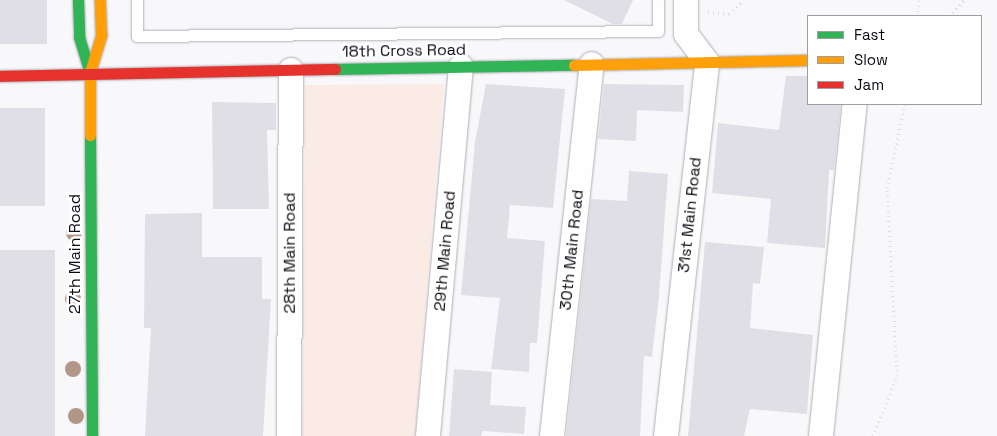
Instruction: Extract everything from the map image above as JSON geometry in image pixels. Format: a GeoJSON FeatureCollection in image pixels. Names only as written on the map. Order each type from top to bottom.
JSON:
{"type":"FeatureCollection","features":[{"type":"Feature","properties":{"kind":"street","name":"27th Main Road"},"geometry":{"type":"LineString","coordinates":[[78,0],[79,37],[90,72],[92,436]]}},
{"type":"Feature","properties":{"kind":"street","name":"27th Main Road"},"geometry":{"type":"LineString","coordinates":[[90,72],[101,36],[100,0]]}},
{"type":"Feature","properties":{"kind":"street"},"geometry":{"type":"LineString","coordinates":[[686,4],[686,34],[707,62]]}},
{"type":"Feature","properties":{"kind":"street","name":"18th Cross Road"},"geometry":{"type":"LineString","coordinates":[[0,76],[90,72],[807,60]]}},
{"type":"Feature","properties":{"kind":"street","name":"31st Main Road"},"geometry":{"type":"LineString","coordinates":[[666,436],[707,62]]}},
{"type":"Feature","properties":{"kind":"street","name":"30th Main Road"},"geometry":{"type":"LineString","coordinates":[[552,436],[592,64]]}},
{"type":"Feature","properties":{"kind":"street","name":"29th Main Road"},"geometry":{"type":"LineString","coordinates":[[428,436],[461,66]]}},
{"type":"Feature","properties":{"kind":"street","name":"28th Main Road"},"geometry":{"type":"LineString","coordinates":[[289,436],[291,70]]}},
{"type":"Feature","properties":{"kind":"street"},"geometry":{"type":"LineString","coordinates":[[821,436],[855,105]]}},
{"type":"Feature","properties":{"kind":"lane"},"geometry":{"type":"LineString","coordinates":[[137,0],[138,36],[658,31],[658,0]]}},
{"type":"Feature","properties":{"kind":"path"},"geometry":{"type":"LineString","coordinates":[[917,15],[919,0]]}},
{"type":"Feature","properties":{"kind":"path"},"geometry":{"type":"LineString","coordinates":[[950,15],[964,0]]}},
{"type":"Feature","properties":{"kind":"path"},"geometry":{"type":"LineString","coordinates":[[686,4],[729,14],[742,2]]}},
{"type":"Feature","properties":{"kind":"path"},"geometry":{"type":"LineString","coordinates":[[874,436],[897,376],[887,188],[905,105]]}},
{"type":"Feature","properties":{"kind":"shaded area"},"geometry":{"type":"Polygon","coordinates":[[[444,84],[415,436],[302,436],[305,85],[444,84]]]}},
{"type":"Feature","properties":{"kind":"building"},"geometry":{"type":"Polygon","coordinates":[[[0,0],[47,0],[47,44],[0,44],[0,0]]]}},
{"type":"Feature","properties":{"kind":"building"},"geometry":{"type":"Polygon","coordinates":[[[564,0],[633,0],[622,24],[613,24],[564,0]]]}},
{"type":"Feature","properties":{"kind":"building"},"geometry":{"type":"Polygon","coordinates":[[[786,76],[807,76],[807,105],[841,105],[834,170],[829,170],[825,248],[767,243],[771,199],[712,193],[718,123],[779,130],[786,76]]]}},
{"type":"Feature","properties":{"kind":"building"},"geometry":{"type":"Polygon","coordinates":[[[486,84],[565,89],[553,208],[510,205],[507,238],[545,241],[537,343],[530,343],[529,372],[491,369],[500,298],[461,295],[475,142],[486,84]]]}},
{"type":"Feature","properties":{"kind":"building"},"geometry":{"type":"Polygon","coordinates":[[[604,84],[684,85],[683,112],[637,110],[636,141],[598,139],[604,84]]]}},
{"type":"Feature","properties":{"kind":"building"},"geometry":{"type":"Polygon","coordinates":[[[212,102],[276,103],[276,130],[267,130],[269,209],[213,209],[212,102]]]}},
{"type":"Feature","properties":{"kind":"building"},"geometry":{"type":"Polygon","coordinates":[[[0,108],[45,108],[45,206],[0,206],[0,108]]]}},
{"type":"Feature","properties":{"kind":"building"},"geometry":{"type":"Polygon","coordinates":[[[629,171],[668,174],[659,296],[652,357],[644,356],[640,436],[566,436],[591,199],[627,201],[629,171]]]}},
{"type":"Feature","properties":{"kind":"building"},"geometry":{"type":"Polygon","coordinates":[[[202,213],[202,257],[262,257],[262,299],[271,299],[263,436],[145,436],[151,328],[144,328],[145,214],[202,213]]]}},
{"type":"Feature","properties":{"kind":"building"},"geometry":{"type":"Polygon","coordinates":[[[705,242],[764,247],[760,284],[753,283],[750,328],[813,335],[807,414],[750,409],[744,436],[688,436],[705,242]]]}},
{"type":"Feature","properties":{"kind":"building"},"geometry":{"type":"Polygon","coordinates":[[[0,250],[55,250],[55,436],[0,436],[0,250]]]}},
{"type":"Feature","properties":{"kind":"building"},"geometry":{"type":"Polygon","coordinates":[[[454,369],[492,372],[490,405],[526,407],[524,434],[483,431],[481,436],[449,436],[454,369]]]}},
{"type":"Feature","properties":{"kind":"traffic: fast"},"geometry":{"type":"LineString","coordinates":[[78,0],[79,37],[90,72]]}},
{"type":"Feature","properties":{"kind":"traffic: fast"},"geometry":{"type":"LineString","coordinates":[[335,69],[574,65]]}},
{"type":"Feature","properties":{"kind":"traffic: fast"},"geometry":{"type":"LineString","coordinates":[[90,135],[92,436]]}},
{"type":"Feature","properties":{"kind":"traffic: slow"},"geometry":{"type":"LineString","coordinates":[[90,135],[90,72],[101,35],[100,0]]}},
{"type":"Feature","properties":{"kind":"traffic: slow"},"geometry":{"type":"LineString","coordinates":[[574,65],[807,60]]}},
{"type":"Feature","properties":{"kind":"traffic: jam"},"geometry":{"type":"LineString","coordinates":[[0,76],[335,69]]}}]}
